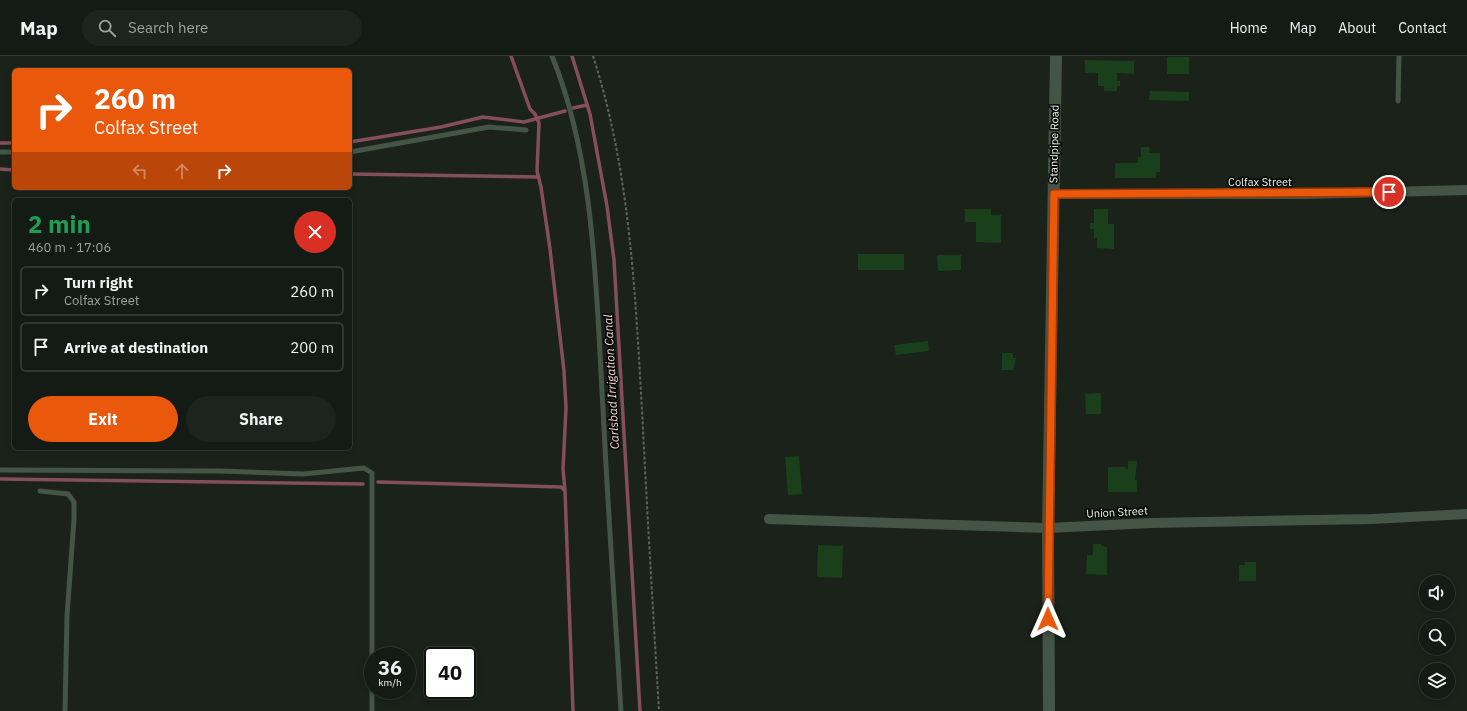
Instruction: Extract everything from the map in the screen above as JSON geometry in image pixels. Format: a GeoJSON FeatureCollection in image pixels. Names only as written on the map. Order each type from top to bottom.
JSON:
{"type":"FeatureCollection","features":[{"type":"Feature","properties":{"kind":"street","name":"Standpipe Road"},"geometry":{"type":"LineString","coordinates":[[1049,711],[1048,528],[1056,56]]}},
{"type":"Feature","properties":{"kind":"street","name":"Colfax Street"},"geometry":{"type":"LineString","coordinates":[[1054,194],[1306,194],[1467,190]]}},
{"type":"Feature","properties":{"kind":"street","name":"Union Street"},"geometry":{"type":"LineString","coordinates":[[769,519],[1048,528],[1150,523],[1372,519],[1467,514]]}},
{"type":"Feature","properties":{"kind":"lane"},"geometry":{"type":"LineString","coordinates":[[552,56],[567,100],[579,152],[589,210],[598,320],[621,711]]}},
{"type":"Feature","properties":{"kind":"lane"},"geometry":{"type":"LineString","coordinates":[[1398,101],[1399,56]]}},
{"type":"Feature","properties":{"kind":"lane"},"geometry":{"type":"LineString","coordinates":[[352,152],[489,127],[526,130]]}},
{"type":"Feature","properties":{"kind":"lane"},"geometry":{"type":"LineString","coordinates":[[0,152],[12,152]]}},
{"type":"Feature","properties":{"kind":"lane"},"geometry":{"type":"LineString","coordinates":[[0,470],[212,471],[303,474],[364,468],[372,473],[372,711]]}},
{"type":"Feature","properties":{"kind":"lane"},"geometry":{"type":"LineString","coordinates":[[40,491],[68,494],[74,502],[67,616],[65,711]]}},
{"type":"Feature","properties":{"kind":"path"},"geometry":{"type":"LineString","coordinates":[[593,56],[610,117],[620,163],[627,211],[635,290],[659,711]]}},
{"type":"Feature","properties":{"kind":"building"},"geometry":{"type":"Polygon","coordinates":[[[1167,57],[1189,57],[1189,74],[1167,74],[1167,57]]]}},
{"type":"Feature","properties":{"kind":"building"},"geometry":{"type":"Polygon","coordinates":[[[1085,60],[1134,61],[1134,74],[1117,73],[1117,81],[1120,81],[1120,86],[1117,86],[1117,91],[1104,91],[1104,86],[1098,86],[1098,73],[1085,73],[1085,60]]]}},
{"type":"Feature","properties":{"kind":"building"},"geometry":{"type":"Polygon","coordinates":[[[1150,91],[1189,92],[1189,101],[1149,100],[1150,91]]]}},
{"type":"Feature","properties":{"kind":"building"},"geometry":{"type":"Polygon","coordinates":[[[1141,147],[1150,147],[1149,153],[1160,153],[1160,172],[1156,172],[1156,178],[1115,178],[1115,163],[1138,163],[1138,157],[1141,157],[1141,147]]]}},
{"type":"Feature","properties":{"kind":"building"},"geometry":{"type":"Polygon","coordinates":[[[965,209],[991,209],[991,215],[1001,215],[1001,243],[976,242],[976,222],[965,222],[965,209]]]}},
{"type":"Feature","properties":{"kind":"building"},"geometry":{"type":"Polygon","coordinates":[[[1094,209],[1108,209],[1108,224],[1114,224],[1114,249],[1097,248],[1097,238],[1094,238],[1094,229],[1090,229],[1090,223],[1094,223],[1094,209]]]}},
{"type":"Feature","properties":{"kind":"building"},"geometry":{"type":"Polygon","coordinates":[[[858,254],[904,254],[904,270],[858,270],[858,254]]]}},
{"type":"Feature","properties":{"kind":"building"},"geometry":{"type":"Polygon","coordinates":[[[937,255],[961,255],[961,270],[938,271],[937,255]]]}},
{"type":"Feature","properties":{"kind":"building"},"geometry":{"type":"Polygon","coordinates":[[[928,341],[929,351],[896,355],[894,345],[928,341]]]}},
{"type":"Feature","properties":{"kind":"building"},"geometry":{"type":"Polygon","coordinates":[[[1002,353],[1013,353],[1013,358],[1016,358],[1013,370],[1002,370],[1002,353]]]}},
{"type":"Feature","properties":{"kind":"building"},"geometry":{"type":"Polygon","coordinates":[[[1101,393],[1101,414],[1086,414],[1085,394],[1101,393]]]}},
{"type":"Feature","properties":{"kind":"building"},"geometry":{"type":"Polygon","coordinates":[[[799,456],[802,494],[788,495],[785,457],[799,456]]]}},
{"type":"Feature","properties":{"kind":"building"},"geometry":{"type":"Polygon","coordinates":[[[1128,461],[1137,461],[1135,480],[1137,480],[1137,492],[1108,492],[1108,467],[1125,467],[1125,469],[1128,469],[1128,461]]]}},
{"type":"Feature","properties":{"kind":"building"},"geometry":{"type":"Polygon","coordinates":[[[1093,544],[1101,544],[1101,546],[1107,547],[1107,575],[1086,574],[1087,555],[1093,555],[1093,544]]]}},
{"type":"Feature","properties":{"kind":"building"},"geometry":{"type":"Polygon","coordinates":[[[818,545],[843,546],[842,578],[817,577],[818,545]]]}},
{"type":"Feature","properties":{"kind":"building"},"geometry":{"type":"Polygon","coordinates":[[[1245,562],[1256,562],[1256,581],[1239,581],[1239,565],[1245,565],[1245,562]]]}},
{"type":"Feature","properties":{"kind":"waterway"},"geometry":{"type":"LineString","coordinates":[[511,56],[530,109],[535,114],[539,123],[537,171],[541,187],[550,249],[564,371],[566,408],[563,469],[565,491]]}},
{"type":"Feature","properties":{"kind":"waterway","name":"Carlsbad Irrigation Canal"},"geometry":{"type":"LineString","coordinates":[[572,56],[590,114],[607,206],[614,260],[640,711]]}},
{"type":"Feature","properties":{"kind":"waterway"},"geometry":{"type":"LineString","coordinates":[[573,108],[587,105]]}},
{"type":"Feature","properties":{"kind":"waterway"},"geometry":{"type":"LineString","coordinates":[[352,142],[441,127],[483,117],[524,122],[565,111]]}},
{"type":"Feature","properties":{"kind":"waterway"},"geometry":{"type":"LineString","coordinates":[[0,143],[12,143]]}},
{"type":"Feature","properties":{"kind":"waterway"},"geometry":{"type":"LineString","coordinates":[[0,169],[12,170]]}},
{"type":"Feature","properties":{"kind":"waterway"},"geometry":{"type":"LineString","coordinates":[[352,174],[539,177]]}},
{"type":"Feature","properties":{"kind":"waterway"},"geometry":{"type":"LineString","coordinates":[[0,479],[363,484]]}},
{"type":"Feature","properties":{"kind":"waterway"},"geometry":{"type":"LineString","coordinates":[[378,482],[561,487],[565,491],[573,711]]}},
{"type":"Feature","properties":{"kind":"route"},"geometry":{"type":"LineString","coordinates":[[1048,619],[1048,528],[1054,194],[1306,194],[1389,192]]}}]}
